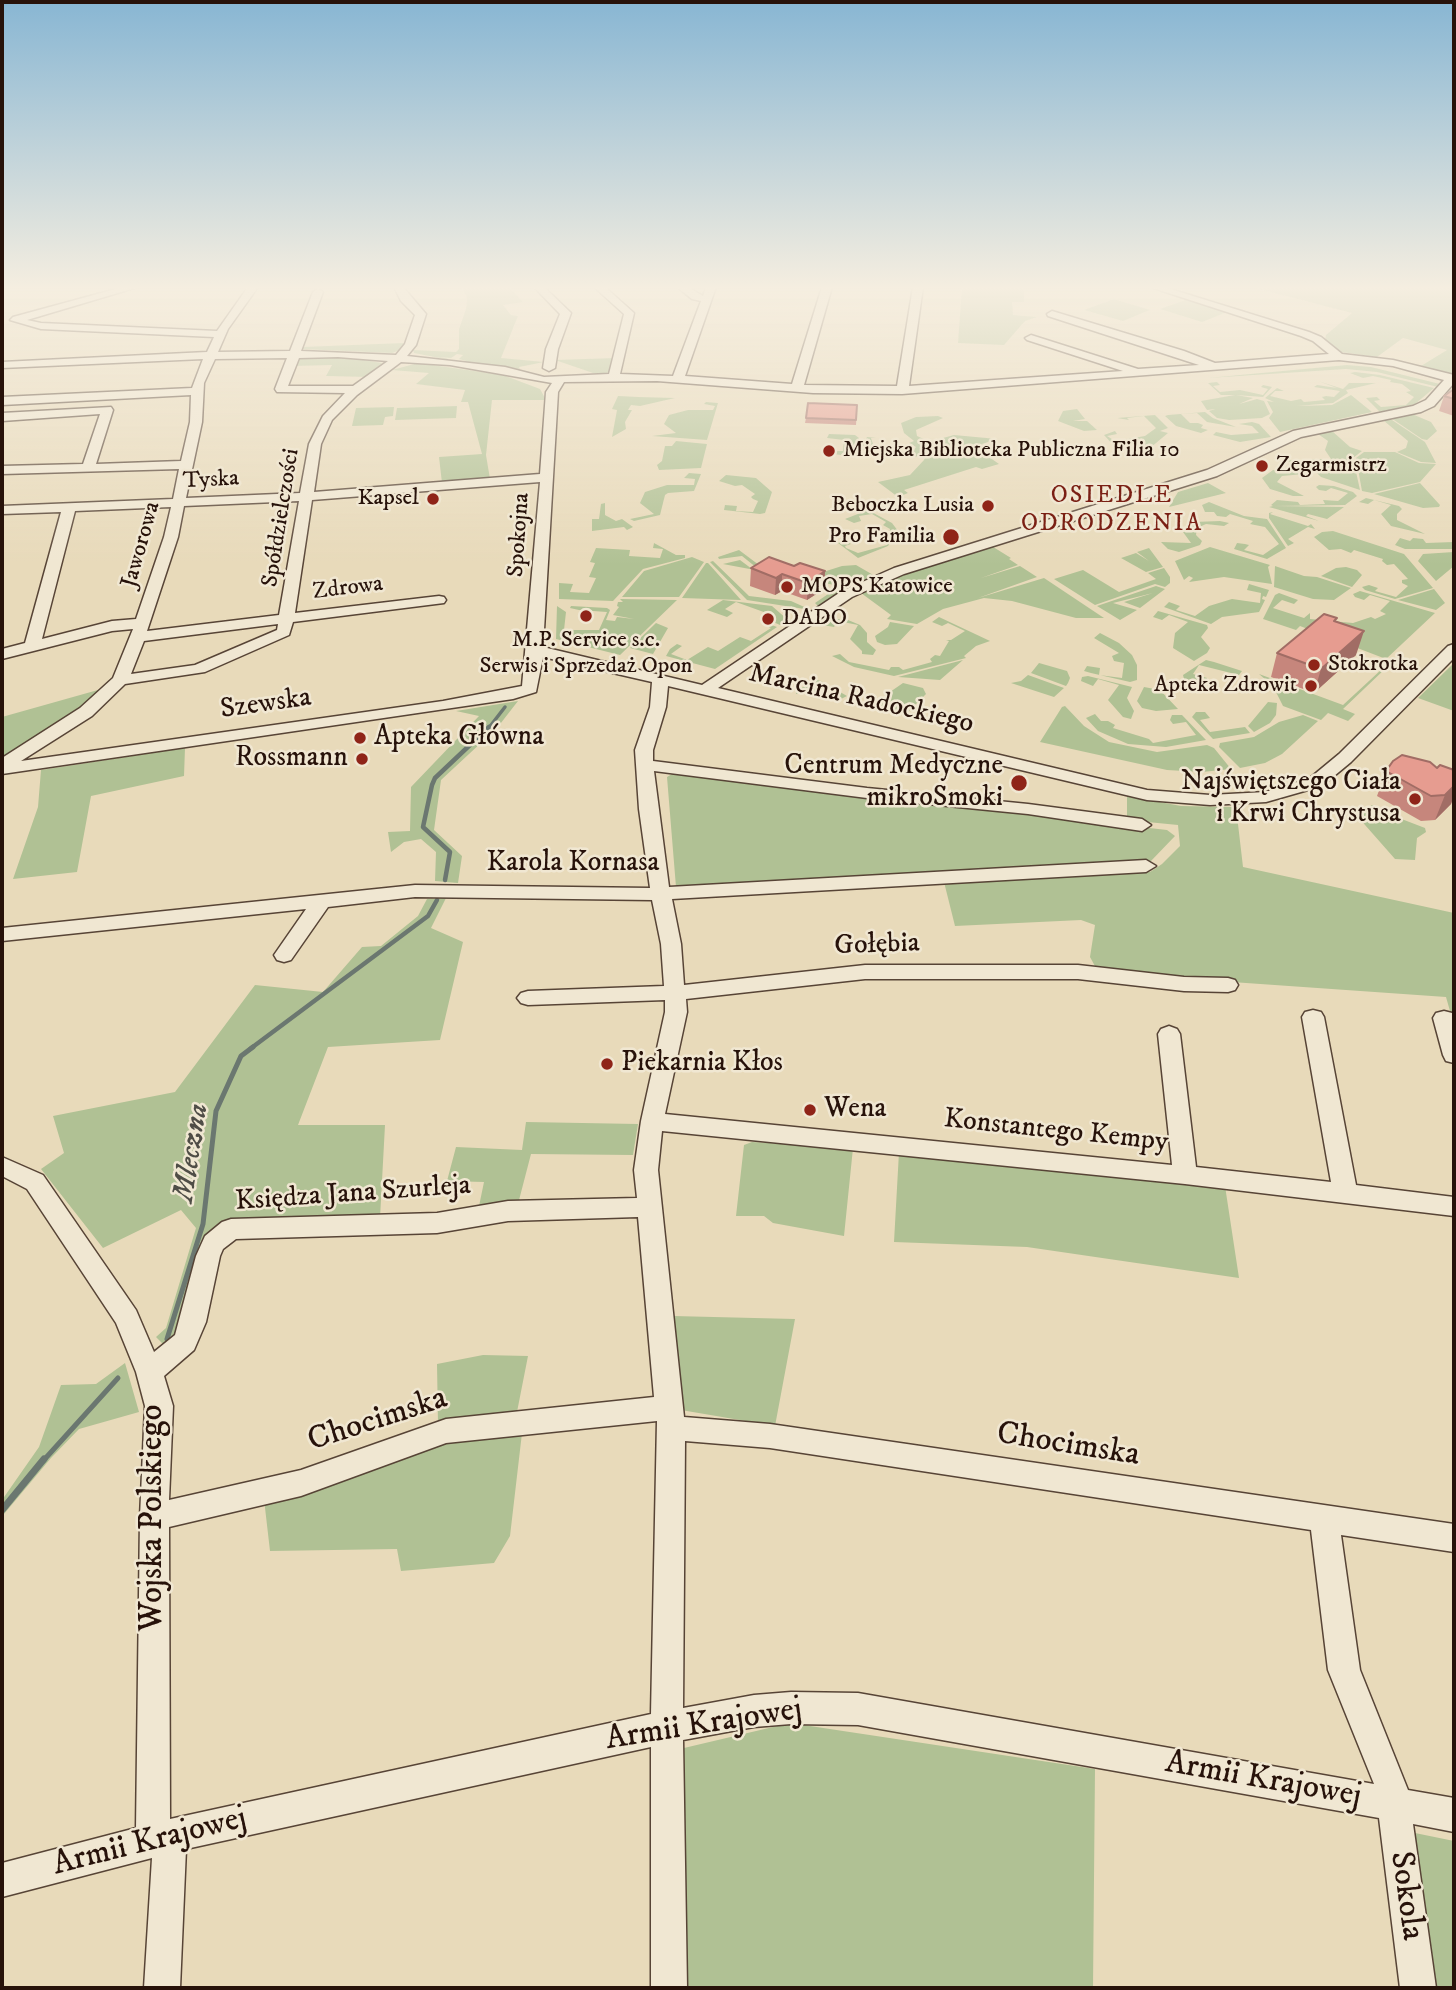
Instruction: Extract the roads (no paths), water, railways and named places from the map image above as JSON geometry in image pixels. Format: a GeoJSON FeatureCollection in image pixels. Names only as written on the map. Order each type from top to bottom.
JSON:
{"type":"FeatureCollection","features":[{"type":"Feature","properties":{"kind":"street","name":"Jaworowa"},"geometry":{"type":"LineString","coordinates":[[2,768],[86,712],[120,680],[141,630],[170,537],[196,422],[195,391],[200,380]]}},
{"type":"Feature","properties":{"kind":"street"},"geometry":{"type":"LineString","coordinates":[[285,380],[282,390],[356,390]]}},
{"type":"Feature","properties":{"kind":"street","name":"Spółdzielczości"},"geometry":{"type":"LineString","coordinates":[[120,680],[199,669],[284,632],[304,496],[319,433],[327,419],[370,380]]}},
{"type":"Feature","properties":{"kind":"street"},"geometry":{"type":"LineString","coordinates":[[544,380],[552,392]]}},
{"type":"Feature","properties":{"kind":"street","name":"Spokojna"},"geometry":{"type":"LineString","coordinates":[[533,682],[552,392],[560,380]]}},
{"type":"Feature","properties":{"kind":"street"},"geometry":{"type":"LineString","coordinates":[[689,380],[797,388],[902,390],[1043,380]]}},
{"type":"Feature","properties":{"kind":"street"},"geometry":{"type":"LineString","coordinates":[[797,388],[799,380]]}},
{"type":"Feature","properties":{"kind":"street"},"geometry":{"type":"LineString","coordinates":[[902,390],[904,380]]}},
{"type":"Feature","properties":{"kind":"street"},"geometry":{"type":"LineString","coordinates":[[706,689],[847,594],[889,575],[922,562],[1221,469],[1289,437],[1417,409],[1430,403],[1452,380]]}},
{"type":"Feature","properties":{"kind":"street"},"geometry":{"type":"LineString","coordinates":[[2,401],[195,391]]}},
{"type":"Feature","properties":{"kind":"street"},"geometry":{"type":"LineString","coordinates":[[2,417],[107,410],[88,468]]}},
{"type":"Feature","properties":{"kind":"street"},"geometry":{"type":"LineString","coordinates":[[2,470],[185,465]]}},
{"type":"Feature","properties":{"kind":"street","name":"Tyska"},"geometry":{"type":"LineString","coordinates":[[2,510],[178,504],[547,478]]}},
{"type":"Feature","properties":{"kind":"street"},"geometry":{"type":"LineString","coordinates":[[32,646],[69,507]]}},
{"type":"Feature","properties":{"kind":"street","name":"Zdrowa"},"geometry":{"type":"LineString","coordinates":[[2,654],[112,626],[141,630],[287,620],[439,600]]}},
{"type":"Feature","properties":{"kind":"street","name":"Marcina Radockiego"},"geometry":{"type":"LineString","coordinates":[[535,650],[1147,795],[1238,800],[1302,788],[1328,773],[1454,649]]}},
{"type":"Feature","properties":{"kind":"street"},"geometry":{"type":"LineString","coordinates":[[660,678],[658,707],[644,750],[648,809],[660,894],[671,944],[676,1012],[652,1121],[646,1170],[670,1418],[667,1727],[669,1988]]}},
{"type":"Feature","properties":{"kind":"street","name":"Szewska"},"geometry":{"type":"LineString","coordinates":[[2,768],[443,706],[520,693],[530,689],[533,682]]}},
{"type":"Feature","properties":{"kind":"street"},"geometry":{"type":"LineString","coordinates":[[645,765],[867,793],[1028,808],[1142,825]]}},
{"type":"Feature","properties":{"kind":"street","name":"Karola Kornasa"},"geometry":{"type":"LineString","coordinates":[[2,935],[415,891],[660,894],[1146,866]]}},
{"type":"Feature","properties":{"kind":"street"},"geometry":{"type":"LineString","coordinates":[[284,956],[323,899]]}},
{"type":"Feature","properties":{"kind":"street","name":"Gołębia"},"geometry":{"type":"LineString","coordinates":[[528,998],[675,993],[864,972],[1079,972],[1184,984],[1228,985]]}},
{"type":"Feature","properties":{"kind":"street"},"geometry":{"type":"LineString","coordinates":[[1313,1017],[1345,1193]]}},
{"type":"Feature","properties":{"kind":"street"},"geometry":{"type":"LineString","coordinates":[[1444,1017],[1454,1055]]}},
{"type":"Feature","properties":{"kind":"street"},"geometry":{"type":"LineString","coordinates":[[1169,1034],[1185,1175]]}},
{"type":"Feature","properties":{"kind":"street","name":"Konstantego Kempy"},"geometry":{"type":"LineString","coordinates":[[652,1121],[1185,1175],[1454,1206]]}},
{"type":"Feature","properties":{"kind":"street","name":"Wojska Polskiego"},"geometry":{"type":"LineString","coordinates":[[2,1166],[35,1182],[127,1318],[149,1372],[159,1406],[153,1517],[162,1988]]}},
{"type":"Feature","properties":{"kind":"street","name":"Księdza Jana Szurleja"},"geometry":{"type":"LineString","coordinates":[[149,1372],[185,1342],[193,1322],[208,1256],[214,1243],[231,1229],[437,1223],[508,1211],[650,1207]]}},
{"type":"Feature","properties":{"kind":"street","name":"Chocimska"},"geometry":{"type":"LineString","coordinates":[[153,1517],[301,1483],[446,1432],[670,1418],[770,1436],[1454,1538]]}},
{"type":"Feature","properties":{"kind":"street","name":"Sokola"},"geometry":{"type":"LineString","coordinates":[[1324,1518],[1344,1670],[1391,1785],[1418,1988]]}},
{"type":"Feature","properties":{"kind":"street","name":"Armii Krajowej"},"geometry":{"type":"LineString","coordinates":[[2,1880],[161,1838],[667,1727],[754,1711],[791,1708],[858,1709],[1454,1815]]}},
{"type":"Feature","properties":{"kind":"waterway","name":"Mleczna"},"geometry":{"type":"LineString","coordinates":[[488,729],[505,707]]}},
{"type":"Feature","properties":{"kind":"waterway","name":"Mleczna"},"geometry":{"type":"LineString","coordinates":[[445,880],[450,852],[423,827],[432,785],[435,778],[489,727]]}},
{"type":"Feature","properties":{"kind":"waterway","name":"Mleczna"},"geometry":{"type":"LineString","coordinates":[[250,1049],[428,916],[437,900]]}},
{"type":"Feature","properties":{"kind":"waterway","name":"Mleczna"},"geometry":{"type":"LineString","coordinates":[[167,1339],[203,1224],[216,1111],[241,1056],[253,1047]]}},
{"type":"Feature","properties":{"kind":"waterway","name":"Mleczna"},"geometry":{"type":"LineString","coordinates":[[43,1461],[118,1378]]}},
{"type":"Feature","properties":{"kind":"waterway","name":"Mleczna"},"geometry":{"type":"LineString","coordinates":[[2,1510],[44,1459]]}},
{"type":"Feature","properties":{"kind":"place","name":"Miejska Biblioteka Publiczna Filia 10"},"geometry":{"type":"Point","coordinates":[829,451]}},
{"type":"Feature","properties":{"kind":"place","name":"Zegarmistrz"},"geometry":{"type":"Point","coordinates":[1262,466]}},
{"type":"Feature","properties":{"kind":"place","name":"Kapsel"},"geometry":{"type":"Point","coordinates":[433,499]}},
{"type":"Feature","properties":{"kind":"place","name":"Beboczka Lusia"},"geometry":{"type":"Point","coordinates":[988,506]}},
{"type":"Feature","properties":{"kind":"place","name":"Pro Familia"},"geometry":{"type":"Point","coordinates":[951,537]}},
{"type":"Feature","properties":{"kind":"place","name":"MOPS Katowice"},"geometry":{"type":"Point","coordinates":[787,587]}},
{"type":"Feature","properties":{"kind":"place","name":"M.P. Service s.c. Serwis i Sprzedaż Opon"},"geometry":{"type":"Point","coordinates":[586,616]}},
{"type":"Feature","properties":{"kind":"place","name":"DADO"},"geometry":{"type":"Point","coordinates":[768,619]}},
{"type":"Feature","properties":{"kind":"place","name":"Stokrotka"},"geometry":{"type":"Point","coordinates":[1314,665]}},
{"type":"Feature","properties":{"kind":"place","name":"Apteka Zdrowit"},"geometry":{"type":"Point","coordinates":[1311,686]}},
{"type":"Feature","properties":{"kind":"place","name":"Apteka Główna"},"geometry":{"type":"Point","coordinates":[360,738]}},
{"type":"Feature","properties":{"kind":"place","name":"Rossmann"},"geometry":{"type":"Point","coordinates":[362,759]}},
{"type":"Feature","properties":{"kind":"place","name":"Centrum Medyczne mikroSmoki"},"geometry":{"type":"Point","coordinates":[1019,783]}},
{"type":"Feature","properties":{"kind":"place","name":"Najświętszego Ciała i Krwi Chrystusa"},"geometry":{"type":"Point","coordinates":[1415,799]}},
{"type":"Feature","properties":{"kind":"place","name":"Piekarnia Kłos"},"geometry":{"type":"Point","coordinates":[607,1064]}},
{"type":"Feature","properties":{"kind":"place","name":"Wena"},"geometry":{"type":"Point","coordinates":[810,1110]}},
{"type":"Feature","properties":{"kind":"district","name":"OSIEDLE ODRODZENIA"},"geometry":{"type":"Point","coordinates":[1112,511]}}]}
